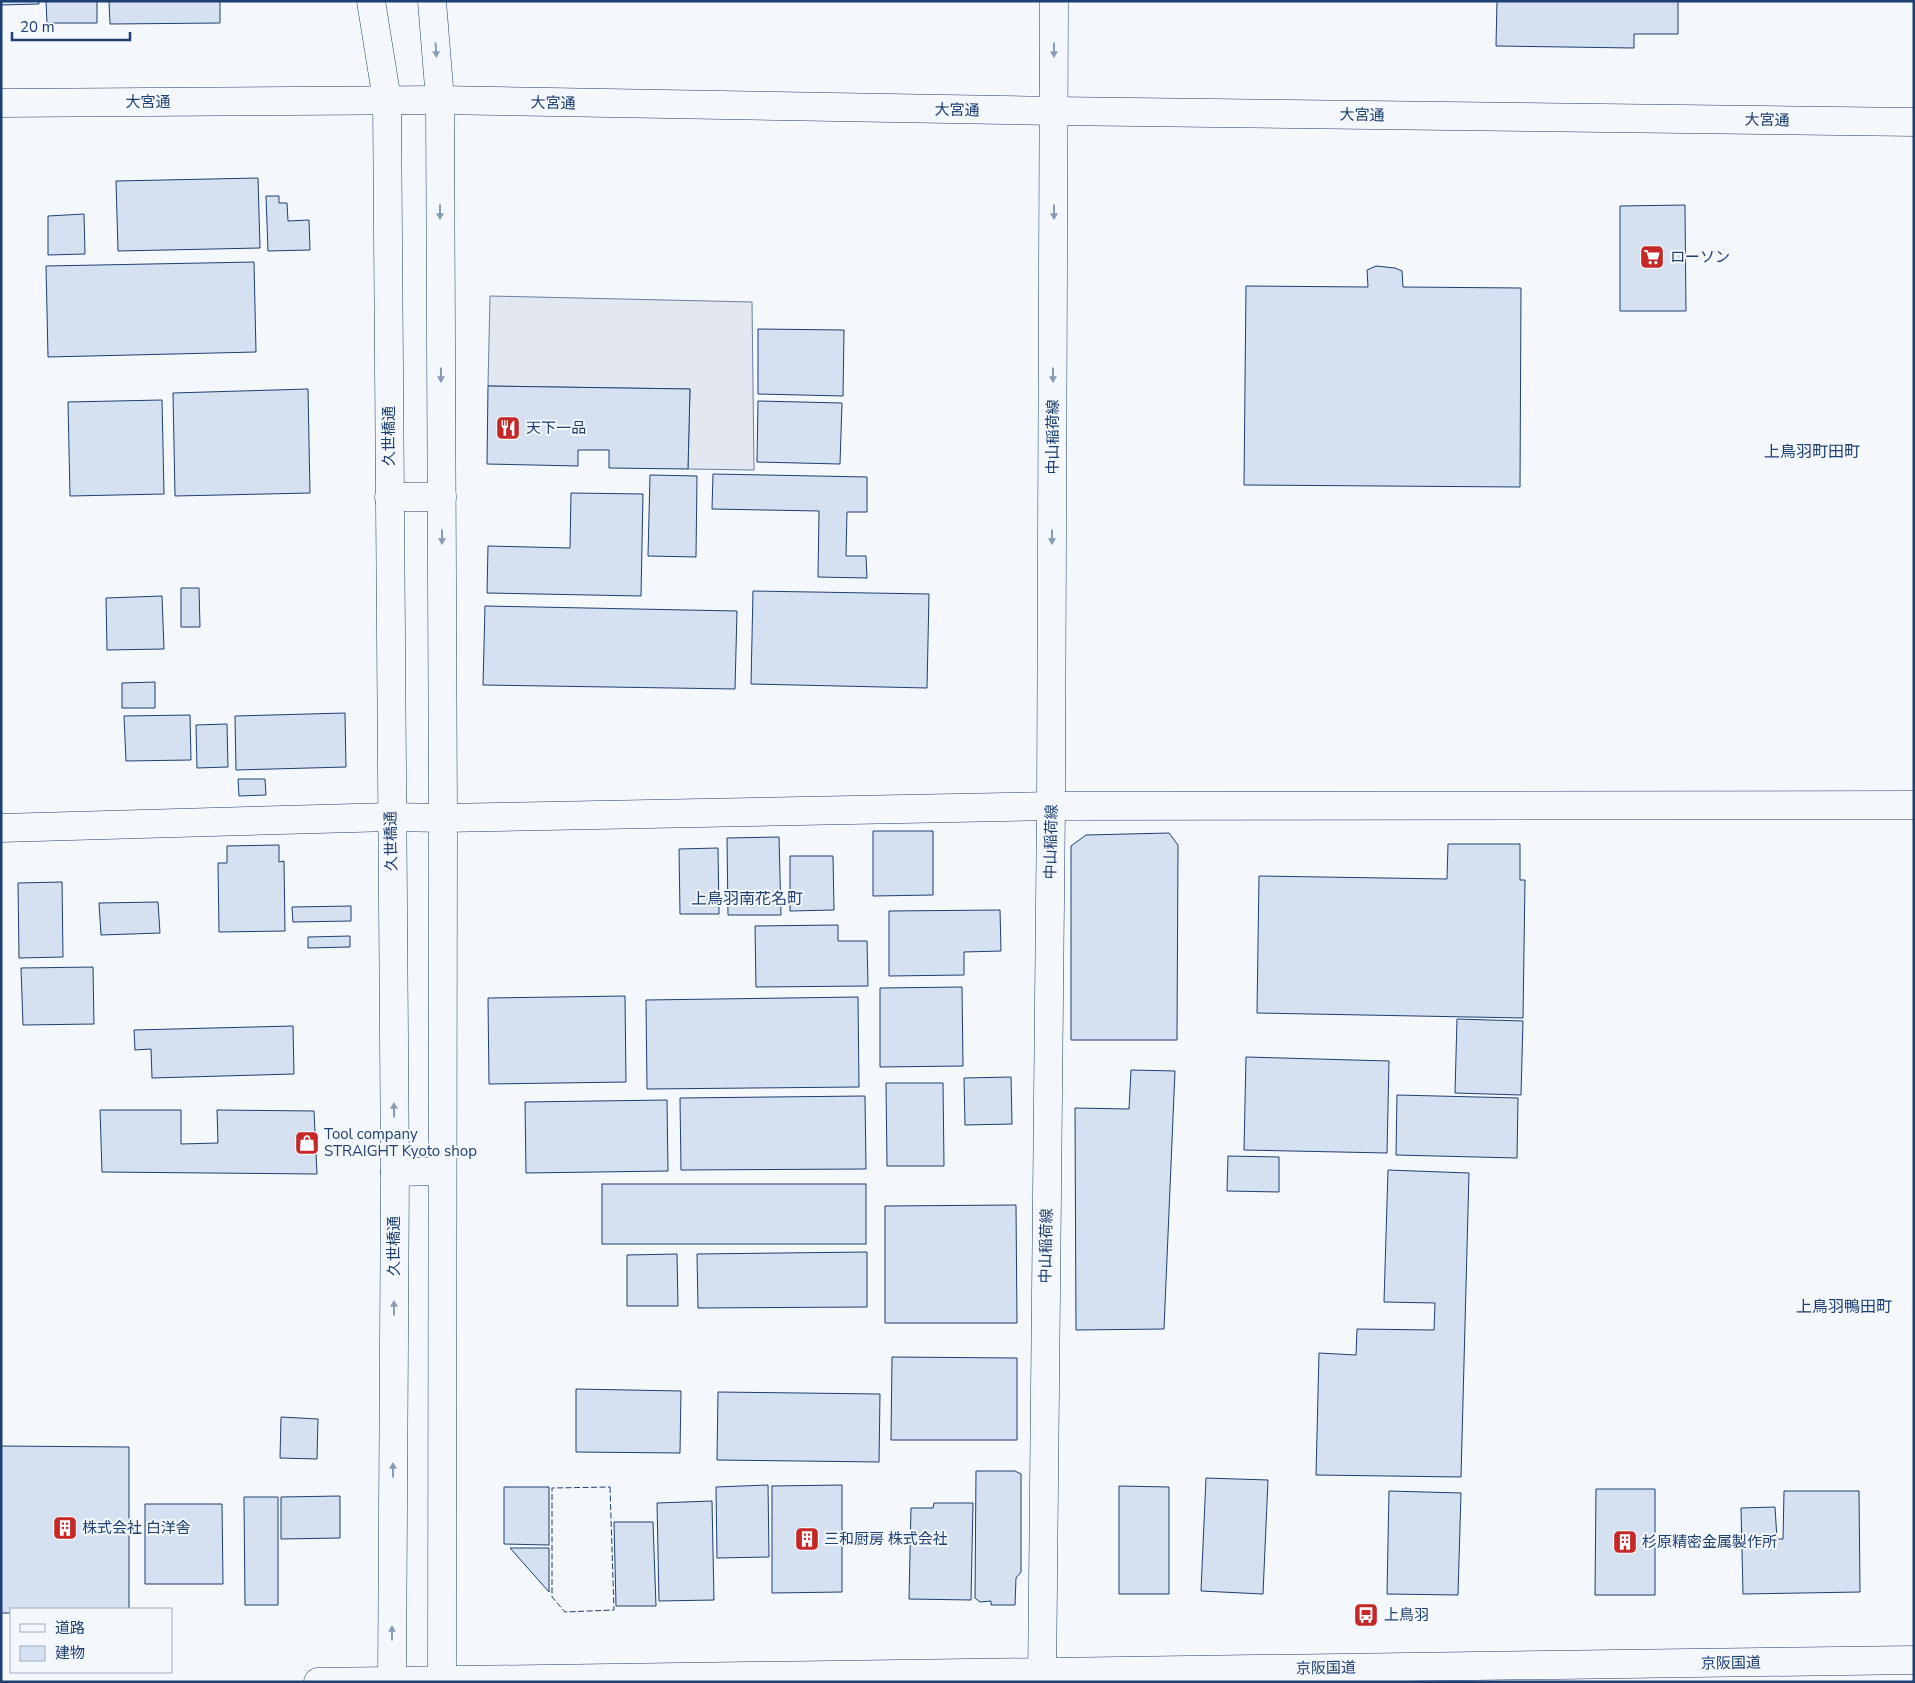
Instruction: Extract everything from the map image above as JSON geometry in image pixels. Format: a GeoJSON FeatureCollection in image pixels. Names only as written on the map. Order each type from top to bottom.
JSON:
{"type":"FeatureCollection","features":[{"type":"Feature","properties":{"kind":"main road","name":"久世橋通"},"geometry":{"type":"LineString","coordinates":[[371,1],[387,100],[394,1172],[392,1682]]}},
{"type":"Feature","properties":{"kind":"main road"},"geometry":{"type":"LineString","coordinates":[[432,1],[440,100],[443,818],[442,1681]]}},
{"type":"Feature","properties":{"kind":"main road","name":"中山稲荷線"},"geometry":{"type":"LineString","coordinates":[[1042,1677],[1051,806],[1054,1]]}},
{"type":"Feature","properties":{"kind":"main road","name":"大宮通"},"geometry":{"type":"LineString","coordinates":[[1,103],[440,100],[1055,112],[1914,122]]}},
{"type":"Feature","properties":{"kind":"main road"},"geometry":{"type":"LineString","coordinates":[[389,496],[442,497]]}},
{"type":"Feature","properties":{"kind":"main road"},"geometry":{"type":"LineString","coordinates":[[1,828],[391,817],[443,818],[1051,806],[1914,805]]}},
{"type":"Feature","properties":{"kind":"main road"},"geometry":{"type":"LineString","coordinates":[[394,1172],[442,1171]]}},
{"type":"Feature","properties":{"kind":"main road","name":"京阪国道"},"geometry":{"type":"LineString","coordinates":[[318,1682],[1042,1677],[1914,1660]]}},
{"type":"Feature","properties":{"kind":"shaded area"},"geometry":{"type":"Polygon","coordinates":[[[490,296],[752,302],[754,470],[688,469],[690,389],[488,386],[490,296]]]}},
{"type":"Feature","properties":{"kind":"building"},"geometry":{"type":"Polygon","coordinates":[[[1,1],[39,1],[39,4],[1,5],[1,1]]]}},
{"type":"Feature","properties":{"kind":"building"},"geometry":{"type":"Polygon","coordinates":[[[46,1],[97,1],[97,23],[47,23],[46,1]]]}},
{"type":"Feature","properties":{"kind":"building"},"geometry":{"type":"Polygon","coordinates":[[[109,1],[220,1],[220,23],[110,24],[109,1]]]}},
{"type":"Feature","properties":{"kind":"building"},"geometry":{"type":"Polygon","coordinates":[[[1497,1],[1678,1],[1678,34],[1634,34],[1634,48],[1496,46],[1497,1]]]}},
{"type":"Feature","properties":{"kind":"building"},"geometry":{"type":"Polygon","coordinates":[[[258,178],[260,248],[118,251],[116,181],[258,178]]]}},
{"type":"Feature","properties":{"kind":"building"},"geometry":{"type":"Polygon","coordinates":[[[266,196],[279,196],[279,203],[287,203],[288,221],[309,220],[310,250],[268,251],[266,196]]]}},
{"type":"Feature","properties":{"kind":"building"},"geometry":{"type":"Polygon","coordinates":[[[1685,205],[1686,311],[1620,311],[1620,206],[1685,205]]]}},
{"type":"Feature","properties":{"kind":"building"},"geometry":{"type":"Polygon","coordinates":[[[84,214],[85,254],[48,255],[48,216],[84,214]]]}},
{"type":"Feature","properties":{"kind":"building"},"geometry":{"type":"Polygon","coordinates":[[[254,262],[256,352],[48,357],[46,266],[254,262]]]}},
{"type":"Feature","properties":{"kind":"building"},"geometry":{"type":"Polygon","coordinates":[[[1376,266],[1395,268],[1402,271],[1403,287],[1521,288],[1520,487],[1244,485],[1246,286],[1368,287],[1367,270],[1376,266]]]}},
{"type":"Feature","properties":{"kind":"building"},"geometry":{"type":"Polygon","coordinates":[[[758,329],[844,330],[843,396],[758,394],[758,329]]]}},
{"type":"Feature","properties":{"kind":"building"},"geometry":{"type":"Polygon","coordinates":[[[488,386],[690,389],[688,469],[609,468],[609,450],[578,450],[578,466],[487,464],[488,386]]]}},
{"type":"Feature","properties":{"kind":"building"},"geometry":{"type":"Polygon","coordinates":[[[308,389],[310,493],[175,496],[173,393],[308,389]]]}},
{"type":"Feature","properties":{"kind":"building"},"geometry":{"type":"Polygon","coordinates":[[[162,400],[164,494],[70,496],[68,402],[162,400]]]}},
{"type":"Feature","properties":{"kind":"building"},"geometry":{"type":"Polygon","coordinates":[[[758,401],[842,403],[840,464],[757,462],[758,401]]]}},
{"type":"Feature","properties":{"kind":"building"},"geometry":{"type":"Polygon","coordinates":[[[713,474],[867,477],[867,512],[847,512],[846,556],[866,556],[867,578],[818,577],[819,511],[712,509],[713,474]]]}},
{"type":"Feature","properties":{"kind":"building"},"geometry":{"type":"Polygon","coordinates":[[[650,475],[697,476],[696,557],[648,556],[650,475]]]}},
{"type":"Feature","properties":{"kind":"building"},"geometry":{"type":"Polygon","coordinates":[[[571,493],[643,494],[641,596],[487,593],[488,546],[570,548],[571,493]]]}},
{"type":"Feature","properties":{"kind":"building"},"geometry":{"type":"Polygon","coordinates":[[[181,588],[199,588],[200,627],[181,627],[181,588]]]}},
{"type":"Feature","properties":{"kind":"building"},"geometry":{"type":"Polygon","coordinates":[[[753,591],[929,594],[927,688],[751,684],[753,591]]]}},
{"type":"Feature","properties":{"kind":"building"},"geometry":{"type":"Polygon","coordinates":[[[162,596],[164,649],[107,650],[106,598],[162,596]]]}},
{"type":"Feature","properties":{"kind":"building"},"geometry":{"type":"Polygon","coordinates":[[[485,606],[737,611],[735,689],[483,685],[485,606]]]}},
{"type":"Feature","properties":{"kind":"building"},"geometry":{"type":"Polygon","coordinates":[[[155,682],[155,708],[122,708],[122,683],[155,682]]]}},
{"type":"Feature","properties":{"kind":"building"},"geometry":{"type":"Polygon","coordinates":[[[345,713],[346,767],[236,770],[235,716],[345,713]]]}},
{"type":"Feature","properties":{"kind":"building"},"geometry":{"type":"Polygon","coordinates":[[[190,715],[191,760],[126,761],[124,716],[190,715]]]}},
{"type":"Feature","properties":{"kind":"building"},"geometry":{"type":"Polygon","coordinates":[[[227,724],[228,767],[197,768],[196,725],[227,724]]]}},
{"type":"Feature","properties":{"kind":"building"},"geometry":{"type":"Polygon","coordinates":[[[238,779],[265,779],[266,795],[239,796],[238,779]]]}},
{"type":"Feature","properties":{"kind":"building"},"geometry":{"type":"Polygon","coordinates":[[[873,831],[933,831],[933,895],[873,896],[873,831]]]}},
{"type":"Feature","properties":{"kind":"building"},"geometry":{"type":"Polygon","coordinates":[[[1169,833],[1178,845],[1177,1040],[1071,1040],[1071,846],[1086,835],[1169,833]]]}},
{"type":"Feature","properties":{"kind":"building"},"geometry":{"type":"Polygon","coordinates":[[[779,837],[781,915],[728,915],[727,838],[779,837]]]}},
{"type":"Feature","properties":{"kind":"building"},"geometry":{"type":"Polygon","coordinates":[[[1448,844],[1520,844],[1520,880],[1525,880],[1523,1018],[1257,1013],[1259,876],[1447,879],[1448,844]]]}},
{"type":"Feature","properties":{"kind":"building"},"geometry":{"type":"Polygon","coordinates":[[[279,845],[279,862],[284,861],[285,931],[219,932],[218,863],[227,863],[227,846],[279,845]]]}},
{"type":"Feature","properties":{"kind":"building"},"geometry":{"type":"Polygon","coordinates":[[[718,848],[719,914],[680,914],[679,849],[718,848]]]}},
{"type":"Feature","properties":{"kind":"building"},"geometry":{"type":"Polygon","coordinates":[[[790,856],[833,856],[834,910],[790,911],[790,856]]]}},
{"type":"Feature","properties":{"kind":"building"},"geometry":{"type":"Polygon","coordinates":[[[62,882],[63,957],[19,958],[18,883],[62,882]]]}},
{"type":"Feature","properties":{"kind":"building"},"geometry":{"type":"Polygon","coordinates":[[[158,902],[160,933],[101,935],[99,903],[158,902]]]}},
{"type":"Feature","properties":{"kind":"building"},"geometry":{"type":"Polygon","coordinates":[[[351,906],[351,921],[293,922],[292,907],[351,906]]]}},
{"type":"Feature","properties":{"kind":"building"},"geometry":{"type":"Polygon","coordinates":[[[1000,910],[1001,951],[964,952],[964,975],[889,976],[889,911],[1000,910]]]}},
{"type":"Feature","properties":{"kind":"building"},"geometry":{"type":"Polygon","coordinates":[[[838,925],[838,941],[867,941],[868,986],[756,987],[755,926],[838,925]]]}},
{"type":"Feature","properties":{"kind":"building"},"geometry":{"type":"Polygon","coordinates":[[[350,936],[350,947],[308,948],[308,937],[350,936]]]}},
{"type":"Feature","properties":{"kind":"building"},"geometry":{"type":"Polygon","coordinates":[[[93,967],[94,1024],[23,1025],[21,968],[93,967]]]}},
{"type":"Feature","properties":{"kind":"building"},"geometry":{"type":"Polygon","coordinates":[[[962,987],[963,1066],[880,1067],[880,988],[962,987]]]}},
{"type":"Feature","properties":{"kind":"building"},"geometry":{"type":"Polygon","coordinates":[[[625,996],[626,1082],[489,1084],[488,998],[625,996]]]}},
{"type":"Feature","properties":{"kind":"building"},"geometry":{"type":"Polygon","coordinates":[[[858,997],[859,1087],[647,1089],[646,1000],[858,997]]]}},
{"type":"Feature","properties":{"kind":"building"},"geometry":{"type":"Polygon","coordinates":[[[1457,1019],[1523,1021],[1521,1095],[1455,1093],[1457,1019]]]}},
{"type":"Feature","properties":{"kind":"building"},"geometry":{"type":"Polygon","coordinates":[[[293,1026],[294,1074],[152,1078],[151,1049],[135,1050],[134,1030],[293,1026]]]}},
{"type":"Feature","properties":{"kind":"building"},"geometry":{"type":"Polygon","coordinates":[[[1246,1057],[1389,1061],[1387,1153],[1244,1150],[1246,1057]]]}},
{"type":"Feature","properties":{"kind":"building"},"geometry":{"type":"Polygon","coordinates":[[[1131,1070],[1175,1071],[1164,1329],[1076,1330],[1075,1108],[1129,1109],[1131,1070]]]}},
{"type":"Feature","properties":{"kind":"building"},"geometry":{"type":"Polygon","coordinates":[[[1011,1077],[1012,1124],[965,1125],[964,1078],[1011,1077]]]}},
{"type":"Feature","properties":{"kind":"building"},"geometry":{"type":"Polygon","coordinates":[[[886,1083],[943,1083],[944,1166],[887,1166],[886,1083]]]}},
{"type":"Feature","properties":{"kind":"building"},"geometry":{"type":"Polygon","coordinates":[[[1397,1095],[1518,1098],[1517,1158],[1396,1155],[1397,1095]]]}},
{"type":"Feature","properties":{"kind":"building"},"geometry":{"type":"Polygon","coordinates":[[[865,1096],[866,1169],[681,1170],[680,1098],[865,1096]]]}},
{"type":"Feature","properties":{"kind":"building"},"geometry":{"type":"Polygon","coordinates":[[[667,1100],[668,1171],[526,1173],[525,1102],[667,1100]]]}},
{"type":"Feature","properties":{"kind":"building"},"geometry":{"type":"Polygon","coordinates":[[[100,1110],[181,1110],[181,1144],[218,1143],[217,1110],[314,1111],[317,1174],[102,1172],[100,1110]]]}},
{"type":"Feature","properties":{"kind":"building"},"geometry":{"type":"Polygon","coordinates":[[[1228,1156],[1279,1157],[1279,1192],[1227,1191],[1228,1156]]]}},
{"type":"Feature","properties":{"kind":"building"},"geometry":{"type":"Polygon","coordinates":[[[1388,1170],[1469,1173],[1461,1477],[1316,1475],[1319,1353],[1356,1355],[1357,1329],[1434,1330],[1435,1303],[1384,1302],[1388,1170]]]}},
{"type":"Feature","properties":{"kind":"building"},"geometry":{"type":"Polygon","coordinates":[[[602,1184],[866,1184],[866,1244],[602,1244],[602,1184]]]}},
{"type":"Feature","properties":{"kind":"building"},"geometry":{"type":"Polygon","coordinates":[[[1016,1205],[1017,1323],[885,1323],[885,1206],[1016,1205]]]}},
{"type":"Feature","properties":{"kind":"building"},"geometry":{"type":"Polygon","coordinates":[[[867,1252],[867,1307],[698,1308],[697,1254],[867,1252]]]}},
{"type":"Feature","properties":{"kind":"building"},"geometry":{"type":"Polygon","coordinates":[[[677,1254],[678,1306],[627,1306],[627,1255],[677,1254]]]}},
{"type":"Feature","properties":{"kind":"building"},"geometry":{"type":"Polygon","coordinates":[[[892,1357],[1017,1358],[1017,1440],[891,1440],[892,1357]]]}},
{"type":"Feature","properties":{"kind":"building"},"geometry":{"type":"Polygon","coordinates":[[[576,1389],[681,1391],[680,1453],[576,1452],[576,1389]]]}},
{"type":"Feature","properties":{"kind":"building"},"geometry":{"type":"Polygon","coordinates":[[[718,1392],[880,1394],[879,1462],[717,1460],[718,1392]]]}},
{"type":"Feature","properties":{"kind":"building"},"geometry":{"type":"Polygon","coordinates":[[[281,1417],[318,1419],[317,1459],[280,1458],[281,1417]]]}},
{"type":"Feature","properties":{"kind":"building","name":"株式会社 白洋舎"},"geometry":{"type":"Polygon","coordinates":[[[1,1446],[129,1447],[129,1608],[10,1608],[10,1613],[1,1613],[1,1446]]]}},
{"type":"Feature","properties":{"kind":"building"},"geometry":{"type":"Polygon","coordinates":[[[976,1471],[1015,1471],[1021,1474],[1021,1572],[1016,1578],[1015,1605],[991,1605],[991,1601],[980,1602],[975,1598],[976,1471]]]}},
{"type":"Feature","properties":{"kind":"building"},"geometry":{"type":"Polygon","coordinates":[[[1206,1478],[1268,1480],[1263,1594],[1201,1591],[1206,1478]]]}},
{"type":"Feature","properties":{"kind":"building"},"geometry":{"type":"Polygon","coordinates":[[[768,1485],[769,1557],[717,1558],[716,1487],[768,1485]]]}},
{"type":"Feature","properties":{"kind":"building","name":"三和厨房 株式会社"},"geometry":{"type":"Polygon","coordinates":[[[842,1485],[842,1592],[772,1593],[772,1486],[842,1485]]]}},
{"type":"Feature","properties":{"kind":"building"},"geometry":{"type":"Polygon","coordinates":[[[1119,1486],[1169,1487],[1169,1594],[1119,1594],[1119,1486]]]}},
{"type":"Feature","properties":{"kind":"building"},"geometry":{"type":"Polygon","coordinates":[[[504,1487],[549,1487],[549,1545],[504,1544],[504,1487]]]}},
{"type":"Feature","properties":{"kind":"building","name":"杉原精密金属製作所"},"geometry":{"type":"Polygon","coordinates":[[[1596,1489],[1655,1489],[1655,1595],[1595,1595],[1596,1489]]]}},
{"type":"Feature","properties":{"kind":"building"},"geometry":{"type":"Polygon","coordinates":[[[1389,1491],[1461,1493],[1458,1595],[1387,1594],[1389,1491]]]}},
{"type":"Feature","properties":{"kind":"building"},"geometry":{"type":"Polygon","coordinates":[[[1784,1491],[1859,1491],[1860,1592],[1743,1594],[1741,1508],[1775,1507],[1777,1539],[1783,1539],[1784,1491]]]}},
{"type":"Feature","properties":{"kind":"building"},"geometry":{"type":"Polygon","coordinates":[[[340,1496],[340,1538],[281,1539],[281,1497],[340,1496]]]}},
{"type":"Feature","properties":{"kind":"building"},"geometry":{"type":"Polygon","coordinates":[[[244,1497],[278,1497],[278,1605],[245,1605],[244,1497]]]}},
{"type":"Feature","properties":{"kind":"building"},"geometry":{"type":"Polygon","coordinates":[[[712,1501],[714,1600],[659,1601],[657,1503],[712,1501]]]}},
{"type":"Feature","properties":{"kind":"building"},"geometry":{"type":"Polygon","coordinates":[[[934,1503],[973,1503],[971,1600],[909,1599],[911,1508],[933,1508],[934,1503]]]}},
{"type":"Feature","properties":{"kind":"building"},"geometry":{"type":"Polygon","coordinates":[[[145,1504],[222,1504],[223,1584],[145,1584],[145,1504]]]}},
{"type":"Feature","properties":{"kind":"building"},"geometry":{"type":"Polygon","coordinates":[[[614,1522],[653,1522],[656,1606],[616,1606],[614,1522]]]}},
{"type":"Feature","properties":{"kind":"building"},"geometry":{"type":"Polygon","coordinates":[[[510,1548],[549,1548],[549,1592],[510,1548]]]}},
{"type":"Feature","properties":{"kind":"fence"},"geometry":{"type":"LineString","coordinates":[[610,1487],[614,1610],[565,1612],[552,1597],[552,1488],[610,1487]]}},
{"type":"Feature","properties":{"kind":"place","name":"ローソン"},"geometry":{"type":"Point","coordinates":[1652,257]}},
{"type":"Feature","properties":{"kind":"place","name":"天下一品"},"geometry":{"type":"Point","coordinates":[508,428]}},
{"type":"Feature","properties":{"kind":"place","name":"Tool company STRAIGHT Kyoto shop"},"geometry":{"type":"Point","coordinates":[307,1143]}},
{"type":"Feature","properties":{"kind":"place","name":"株式会社 白洋舎"},"geometry":{"type":"Point","coordinates":[65,1528]}},
{"type":"Feature","properties":{"kind":"place","name":"三和厨房 株式会社"},"geometry":{"type":"Point","coordinates":[807,1539]}},
{"type":"Feature","properties":{"kind":"place","name":"杉原精密金属製作所"},"geometry":{"type":"Point","coordinates":[1625,1542]}},
{"type":"Feature","properties":{"kind":"place","name":"上鳥羽"},"geometry":{"type":"Point","coordinates":[1366,1615]}},
{"type":"Feature","properties":{"kind":"district","name":"上鳥羽町田町"},"geometry":{"type":"Point","coordinates":[1812,452]}},
{"type":"Feature","properties":{"kind":"district","name":"上鳥羽南花名町"},"geometry":{"type":"Point","coordinates":[747,899]}},
{"type":"Feature","properties":{"kind":"district","name":"上鳥羽鴨田町"},"geometry":{"type":"Point","coordinates":[1844,1307]}}]}
